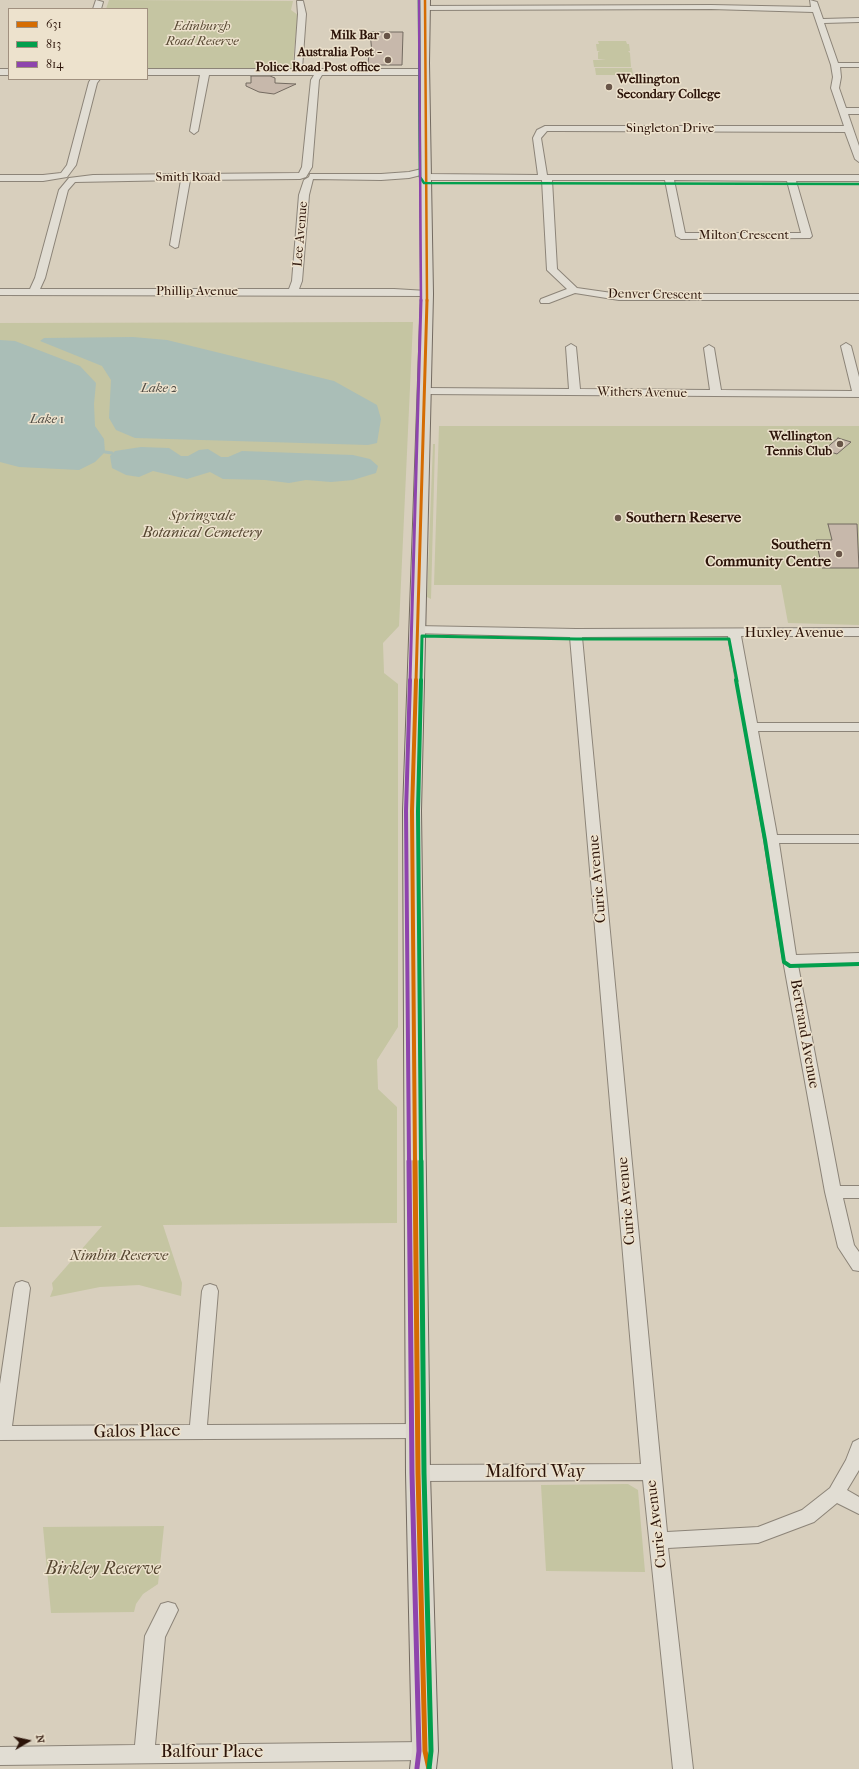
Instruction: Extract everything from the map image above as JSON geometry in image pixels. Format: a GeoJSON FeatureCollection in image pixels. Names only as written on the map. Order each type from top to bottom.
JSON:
{"type":"FeatureCollection","features":[{"type":"Feature","properties":{"kind":"main road"},"geometry":{"type":"LineString","coordinates":[[425,4],[425,391],[416,630],[412,811],[418,1473],[426,1763]]}},
{"type":"Feature","properties":{"kind":"street"},"geometry":{"type":"LineString","coordinates":[[812,0],[835,65],[837,77],[835,88],[859,159]]}},
{"type":"Feature","properties":{"kind":"street"},"geometry":{"type":"LineString","coordinates":[[298,72],[302,14],[300,3]]}},
{"type":"Feature","properties":{"kind":"street"},"geometry":{"type":"LineString","coordinates":[[425,4],[710,3],[816,10]]}},
{"type":"Feature","properties":{"kind":"street"},"geometry":{"type":"LineString","coordinates":[[820,21],[859,20]]}},
{"type":"Feature","properties":{"kind":"street"},"geometry":{"type":"LineString","coordinates":[[835,65],[859,65]]}},
{"type":"Feature","properties":{"kind":"street"},"geometry":{"type":"LineString","coordinates":[[148,72],[298,72],[316,75],[424,72]]}},
{"type":"Feature","properties":{"kind":"street"},"geometry":{"type":"LineString","coordinates":[[194,131],[206,72]]}},
{"type":"Feature","properties":{"kind":"street","name":"Lee Avenue"},"geometry":{"type":"LineString","coordinates":[[296,292],[316,75]]}},
{"type":"Feature","properties":{"kind":"street"},"geometry":{"type":"LineString","coordinates":[[36,293],[94,80]]}},
{"type":"Feature","properties":{"kind":"street"},"geometry":{"type":"LineString","coordinates":[[844,111],[859,111]]}},
{"type":"Feature","properties":{"kind":"street","name":"Singleton Drive"},"geometry":{"type":"LineString","coordinates":[[545,178],[542,174],[537,138],[540,132],[545,129],[849,129]]}},
{"type":"Feature","properties":{"kind":"street","name":"Smith Road"},"geometry":{"type":"LineString","coordinates":[[0,178],[330,178],[426,175],[545,178],[859,178]]}},
{"type":"Feature","properties":{"kind":"street"},"geometry":{"type":"LineString","coordinates":[[175,245],[186,178]]}},
{"type":"Feature","properties":{"kind":"street"},"geometry":{"type":"LineString","coordinates":[[545,178],[548,181],[552,270],[574,290],[545,301]]}},
{"type":"Feature","properties":{"kind":"street","name":"Milton Crescent"},"geometry":{"type":"LineString","coordinates":[[669,178],[681,236],[807,236],[791,179]]}},
{"type":"Feature","properties":{"kind":"street","name":"Denver Crescent"},"geometry":{"type":"LineString","coordinates":[[574,290],[619,297],[859,297]]}},
{"type":"Feature","properties":{"kind":"street","name":"Phillip Avenue"},"geometry":{"type":"LineString","coordinates":[[0,292],[426,292]]}},
{"type":"Feature","properties":{"kind":"street"},"geometry":{"type":"LineString","coordinates":[[846,346],[858,394]]}},
{"type":"Feature","properties":{"kind":"street"},"geometry":{"type":"LineString","coordinates":[[571,347],[575,392]]}},
{"type":"Feature","properties":{"kind":"street"},"geometry":{"type":"LineString","coordinates":[[709,348],[716,394]]}},
{"type":"Feature","properties":{"kind":"street","name":"Withers Avenue"},"geometry":{"type":"LineString","coordinates":[[425,391],[858,394]]}},
{"type":"Feature","properties":{"kind":"street","name":"Huxley Avenue"},"geometry":{"type":"LineString","coordinates":[[416,630],[576,633],[859,632]]}},
{"type":"Feature","properties":{"kind":"street","name":"Curie Avenue"},"geometry":{"type":"LineString","coordinates":[[576,633],[651,1472],[660,1540],[683,1769]]}},
{"type":"Feature","properties":{"kind":"street","name":"Bertrand Avenue"},"geometry":{"type":"LineString","coordinates":[[734,633],[771,839],[790,960],[833,1192],[846,1247],[859,1265]]}},
{"type":"Feature","properties":{"kind":"street"},"geometry":{"type":"LineString","coordinates":[[751,727],[859,727]]}},
{"type":"Feature","properties":{"kind":"street"},"geometry":{"type":"LineString","coordinates":[[771,839],[859,839]]}},
{"type":"Feature","properties":{"kind":"street"},"geometry":{"type":"LineString","coordinates":[[790,960],[859,958]]}},
{"type":"Feature","properties":{"kind":"street"},"geometry":{"type":"LineString","coordinates":[[833,1192],[859,1192]]}},
{"type":"Feature","properties":{"kind":"street","name":"Galos Place"},"geometry":{"type":"LineString","coordinates":[[22,1288],[2,1433],[418,1431]]}},
{"type":"Feature","properties":{"kind":"street"},"geometry":{"type":"LineString","coordinates":[[198,1431],[210,1290]]}},
{"type":"Feature","properties":{"kind":"street"},"geometry":{"type":"LineString","coordinates":[[660,1540],[758,1535],[808,1516],[836,1493],[854,1462],[859,1447]]}},
{"type":"Feature","properties":{"kind":"street","name":"Malford Way"},"geometry":{"type":"LineString","coordinates":[[418,1473],[651,1472]]}},
{"type":"Feature","properties":{"kind":"street"},"geometry":{"type":"LineString","coordinates":[[836,1493],[859,1506]]}},
{"type":"Feature","properties":{"kind":"street"},"geometry":{"type":"LineString","coordinates":[[144,1754],[155,1636],[168,1610]]}},
{"type":"Feature","properties":{"kind":"street","name":"Balfour Place"},"geometry":{"type":"LineString","coordinates":[[0,1756],[144,1754],[426,1763]]}},
{"type":"Feature","properties":{"kind":"green space","name":"Edinburgh Road Reserve"},"geometry":{"type":"Polygon","coordinates":[[[109,0],[293,1],[291,10],[298,15],[292,69],[148,69],[148,8],[106,8],[109,0]]]}},
{"type":"Feature","properties":{"kind":"green space"},"geometry":{"type":"Polygon","coordinates":[[[598,41],[626,41],[627,44],[629,44],[630,51],[628,51],[630,53],[631,67],[594,67],[593,60],[606,60],[598,59],[598,52],[600,51],[597,51],[596,44],[599,44],[598,41]]]}},
{"type":"Feature","properties":{"kind":"green space"},"geometry":{"type":"Polygon","coordinates":[[[595,68],[632,68],[633,75],[596,75],[595,68]]]}},
{"type":"Feature","properties":{"kind":"green space","name":"Springvale Botanical Cemetery"},"geometry":{"type":"Polygon","coordinates":[[[413,322],[399,626],[383,643],[384,673],[398,684],[398,1027],[377,1060],[378,1089],[397,1107],[397,1223],[163,1225],[182,1283],[181,1296],[139,1285],[100,1287],[50,1297],[53,1289],[52,1283],[102,1226],[0,1227],[0,323],[413,322]]]}},
{"type":"Feature","properties":{"kind":"green space","name":"Southern Reserve"},"geometry":{"type":"Polygon","coordinates":[[[439,426],[859,426],[859,625],[788,623],[781,585],[434,585],[439,426]]]}},
{"type":"Feature","properties":{"kind":"green space"},"geometry":{"type":"Polygon","coordinates":[[[433,444],[435,444],[431,599],[427,597],[433,444]]]}},
{"type":"Feature","properties":{"kind":"green space"},"geometry":{"type":"Polygon","coordinates":[[[628,1484],[638,1490],[645,1572],[546,1571],[541,1485],[628,1484]]]}},
{"type":"Feature","properties":{"kind":"green space","name":"Birkley Reserve"},"geometry":{"type":"Polygon","coordinates":[[[164,1526],[158,1584],[143,1594],[136,1604],[134,1612],[51,1613],[43,1527],[164,1526]]]}},
{"type":"Feature","properties":{"kind":"water","name":"Lake 2"},"geometry":{"type":"Polygon","coordinates":[[[133,337],[167,340],[334,381],[377,405],[381,419],[377,443],[368,445],[135,438],[116,430],[109,418],[111,380],[102,366],[40,341],[44,338],[133,337]]]}},
{"type":"Feature","properties":{"kind":"water","name":"Lake 1"},"geometry":{"type":"Polygon","coordinates":[[[0,340],[15,341],[80,366],[96,383],[94,404],[95,426],[104,439],[105,452],[95,462],[79,470],[19,467],[0,462],[0,340]]]}},
{"type":"Feature","properties":{"kind":"water"},"geometry":{"type":"Polygon","coordinates":[[[141,447],[169,448],[181,456],[188,456],[199,450],[208,449],[221,457],[228,457],[242,451],[353,455],[370,459],[378,466],[376,473],[353,480],[331,482],[306,480],[289,483],[265,480],[223,479],[210,472],[187,479],[153,471],[139,477],[126,475],[112,468],[110,456],[115,451],[141,447]]]}},
{"type":"Feature","properties":{"kind":"building"},"geometry":{"type":"Polygon","coordinates":[[[370,32],[403,32],[402,65],[368,65],[369,53],[372,53],[370,32]]]}},
{"type":"Feature","properties":{"kind":"building"},"geometry":{"type":"Polygon","coordinates":[[[251,76],[270,76],[275,78],[275,83],[296,84],[274,94],[259,92],[246,86],[246,83],[251,83],[251,76]]]}},
{"type":"Feature","properties":{"kind":"building","name":"Wellington Tennis Club"},"geometry":{"type":"Polygon","coordinates":[[[838,438],[851,442],[837,454],[824,450],[838,438]]]}},
{"type":"Feature","properties":{"kind":"building","name":"Southern Community Centre"},"geometry":{"type":"Polygon","coordinates":[[[828,524],[857,524],[859,568],[822,568],[816,540],[832,540],[828,524]]]}},
{"type":"Feature","properties":{"kind":"waterway"},"geometry":{"type":"LineString","coordinates":[[105,452],[112,453]]}},
{"type":"Feature","properties":{"kind":"transit line","name":"813"},"geometry":{"type":"LineString","coordinates":[[419,0],[420,177],[424,183],[859,184]]}},
{"type":"Feature","properties":{"kind":"transit line","name":"814"},"geometry":{"type":"LineString","coordinates":[[417,1768],[419,1751],[412,1473],[406,811],[421,294],[418,63],[419,0]]}},
{"type":"Feature","properties":{"kind":"transit line","name":"631"},"geometry":{"type":"LineString","coordinates":[[425,0],[424,63],[427,294],[412,811],[418,1473],[425,1751],[429,1769]]}},
{"type":"Feature","properties":{"kind":"transit line","name":"813"},"geometry":{"type":"LineString","coordinates":[[429,1769],[431,1751],[424,1473],[418,811],[422,636],[576,639],[729,639],[765,840],[784,962],[790,966],[859,964]]}},
{"type":"Feature","properties":{"kind":"place","name":"Milk Bar"},"geometry":{"type":"Point","coordinates":[387,36]}},
{"type":"Feature","properties":{"kind":"place","name":"Australia Post - Police Road Post office"},"geometry":{"type":"Point","coordinates":[388,60]}},
{"type":"Feature","properties":{"kind":"place","name":"Wellington Secondary College"},"geometry":{"type":"Point","coordinates":[609,87]}},
{"type":"Feature","properties":{"kind":"place","name":"Wellington Tennis Club"},"geometry":{"type":"Point","coordinates":[840,444]}},
{"type":"Feature","properties":{"kind":"place","name":"Southern Reserve"},"geometry":{"type":"Point","coordinates":[618,518]}},
{"type":"Feature","properties":{"kind":"place","name":"Southern Community Centre"},"geometry":{"type":"Point","coordinates":[839,554]}},
{"type":"Feature","properties":{"kind":"park label","name":"Nimbin Reserve"},"geometry":{"type":"Point","coordinates":[119,1256]}}]}
